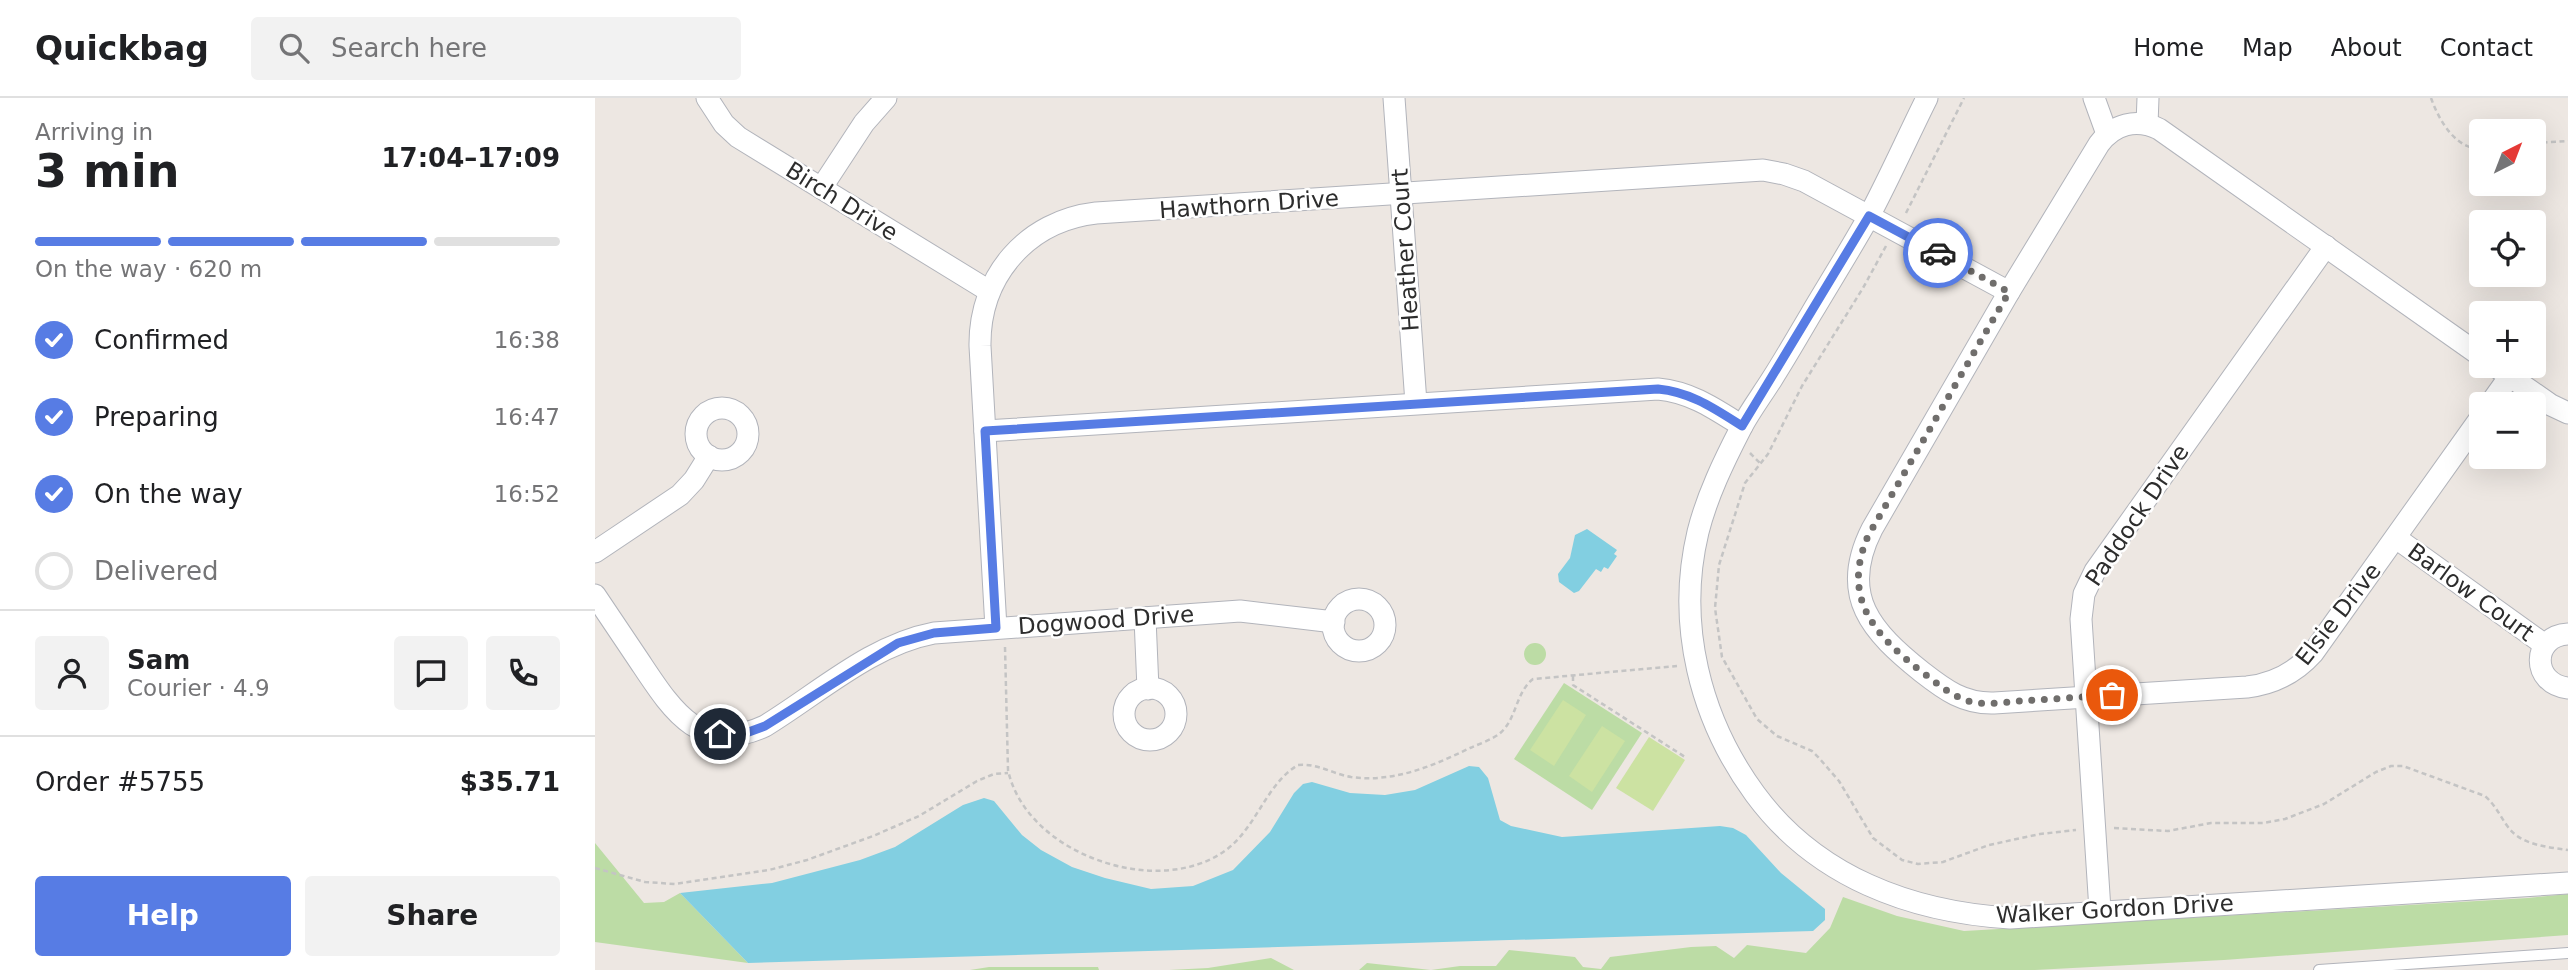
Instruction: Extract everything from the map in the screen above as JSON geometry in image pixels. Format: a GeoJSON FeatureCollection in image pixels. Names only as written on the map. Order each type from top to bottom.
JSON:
{"type":"FeatureCollection","features":[{"type":"Feature","properties":{"kind":"street","name":"Birch Drive"},"geometry":{"type":"LineString","coordinates":[[707,98],[738,137],[989,291]]}},
{"type":"Feature","properties":{"kind":"street"},"geometry":{"type":"LineString","coordinates":[[822,187],[864,123],[886,98]]}},
{"type":"Feature","properties":{"kind":"street","name":"Heather Court"},"geometry":{"type":"LineString","coordinates":[[1394,98],[1416,403]]}},
{"type":"Feature","properties":{"kind":"street","name":"Walker Gordon Drive"},"geometry":{"type":"LineString","coordinates":[[1927,98],[1869,216],[1742,426],[1705,507],[1694,552],[1691,640],[1709,713],[1728,755],[1744,780],[1783,827],[1830,864],[1876,890],[1950,912],[2010,918],[2568,883]]}},
{"type":"Feature","properties":{"kind":"street"},"geometry":{"type":"LineString","coordinates":[[2094,98],[2107,134],[2124,125],[2147,124],[2162,131],[2469,347]]}},
{"type":"Feature","properties":{"kind":"street"},"geometry":{"type":"LineString","coordinates":[[2147,124],[2148,98]]}},
{"type":"Feature","properties":{"kind":"street","name":"Elsie Drive"},"geometry":{"type":"LineString","coordinates":[[2107,134],[2009,292],[1868,536],[1860,564],[1861,594],[1867,615],[1884,640],[1957,697],[1990,703],[2254,686],[2286,675],[2304,663],[2317,648],[2469,434]]}},
{"type":"Feature","properties":{"kind":"street","name":"Hawthorn Drive"},"geometry":{"type":"LineString","coordinates":[[1000,627],[985,431],[980,335],[982,313],[989,291],[1004,264],[1027,240],[1054,224],[1075,217],[1763,170],[1804,181],[2009,292]]}},
{"type":"Feature","properties":{"kind":"street","name":"Paddock Drive"},"geometry":{"type":"LineString","coordinates":[[2100,911],[2085,696],[2081,611],[2084,594],[2090,578],[2326,246]]}},
{"type":"Feature","properties":{"kind":"street"},"geometry":{"type":"LineString","coordinates":[[2512,378],[2547,403],[2568,413]]}},
{"type":"Feature","properties":{"kind":"street"},"geometry":{"type":"LineString","coordinates":[[985,431],[1658,389],[1697,399],[1742,426]]}},
{"type":"Feature","properties":{"kind":"street"},"geometry":{"type":"LineString","coordinates":[[595,552],[680,495],[691,484],[709,456]]}},
{"type":"Feature","properties":{"kind":"street","name":"Barlow Court"},"geometry":{"type":"LineString","coordinates":[[2396,538],[2545,645]]}},
{"type":"Feature","properties":{"kind":"street","name":"Dogwood Drive"},"geometry":{"type":"LineString","coordinates":[[595,594],[673,710],[695,726],[727,735],[746,733],[765,726],[898,643],[934,633],[1248,611],[1334,622]]}},
{"type":"Feature","properties":{"kind":"street"},"geometry":{"type":"LineString","coordinates":[[1145,618],[1148,689]]}},
{"type":"Feature","properties":{"kind":"street"},"geometry":{"type":"LineString","coordinates":[[2568,634],[2558,635],[2545,645],[2540,660],[2544,675],[2556,685],[2568,688]]}},
{"type":"Feature","properties":{"kind":"lane"},"geometry":{"type":"LineString","coordinates":[[2319,970],[2568,954]]}},
{"type":"Feature","properties":{"kind":"path"},"geometry":{"type":"LineString","coordinates":[[1964,98],[1925,179],[1896,230],[1802,386],[1768,454],[1745,483],[1719,565],[1715,608],[1722,657],[1757,719],[1777,736],[1812,751],[1839,781],[1873,838],[1902,860],[1918,864],[1931,864],[2013,839],[2040,834],[2095,829],[2168,831],[2211,823],[2263,823],[2285,819],[2324,804],[2376,772],[2403,765],[2485,796],[2496,806],[2508,827],[2518,837],[2568,850]]}},
{"type":"Feature","properties":{"kind":"path"},"geometry":{"type":"LineString","coordinates":[[2431,98],[2440,117],[2458,141],[2469,148]]}},
{"type":"Feature","properties":{"kind":"path"},"geometry":{"type":"LineString","coordinates":[[2546,142],[2568,141]]}},
{"type":"Feature","properties":{"kind":"path"},"geometry":{"type":"LineString","coordinates":[[1000,627],[1008,773],[1016,794],[1030,814],[1075,850],[1094,860],[1125,868],[1157,871],[1181,868],[1216,856],[1238,840],[1279,783],[1299,765],[1313,765],[1339,774],[1363,778],[1418,771],[1499,734],[1509,722],[1530,681],[1672,668],[1695,662]]}},
{"type":"Feature","properties":{"kind":"path"},"geometry":{"type":"LineString","coordinates":[[1573,676],[1573,685],[1685,757]]}},
{"type":"Feature","properties":{"kind":"path"},"geometry":{"type":"LineString","coordinates":[[595,868],[645,882],[675,884],[769,870],[807,860],[873,836],[919,816],[977,781],[994,774],[1008,773]]}},
{"type":"Feature","properties":{"kind":"green space"},"geometry":{"type":"Polygon","coordinates":[[[1535,643],[1543,646],[1546,654],[1543,662],[1535,665],[1527,662],[1524,654],[1527,646],[1535,643]]]}},
{"type":"Feature","properties":{"kind":"green space"},"geometry":{"type":"Polygon","coordinates":[[[1564,683],[1642,733],[1592,810],[1514,759],[1564,683]]]}},
{"type":"Feature","properties":{"kind":"green space"},"geometry":{"type":"Polygon","coordinates":[[[1563,700],[1586,715],[1554,766],[1530,750],[1563,700]]]}},
{"type":"Feature","properties":{"kind":"green space"},"geometry":{"type":"Polygon","coordinates":[[[1602,726],[1625,741],[1592,792],[1569,776],[1602,726]]]}},
{"type":"Feature","properties":{"kind":"green space"},"geometry":{"type":"Polygon","coordinates":[[[1649,737],[1685,760],[1653,811],[1616,788],[1649,737]]]}},
{"type":"Feature","properties":{"kind":"green space"},"geometry":{"type":"Polygon","coordinates":[[[595,843],[644,903],[664,902],[680,893],[748,963],[595,942],[595,843]]]}},
{"type":"Feature","properties":{"kind":"green space"},"geometry":{"type":"Polygon","coordinates":[[[2568,894],[2568,935],[2224,960],[2035,970],[1431,970],[1460,966],[1496,966],[1509,950],[1575,957],[1583,967],[1601,969],[1610,957],[1691,947],[1716,946],[1734,958],[1747,945],[1806,953],[1830,928],[1843,897],[1897,916],[1964,931],[2568,894]]]}},
{"type":"Feature","properties":{"kind":"green space"},"geometry":{"type":"Polygon","coordinates":[[[1271,958],[1294,970],[1169,970],[1208,968],[1271,958]]]}},
{"type":"Feature","properties":{"kind":"green space"},"geometry":{"type":"Polygon","coordinates":[[[1367,963],[1431,970],[1359,970],[1367,963]]]}},
{"type":"Feature","properties":{"kind":"green space"},"geometry":{"type":"Polygon","coordinates":[[[989,967],[1098,967],[1099,970],[970,970],[989,967]]]}},
{"type":"Feature","properties":{"kind":"water"},"geometry":{"type":"Polygon","coordinates":[[[1587,529],[1617,550],[1614,554],[1617,556],[1608,569],[1604,567],[1601,572],[1596,569],[1579,591],[1574,593],[1559,582],[1558,574],[1570,558],[1575,535],[1587,529]]]}},
{"type":"Feature","properties":{"kind":"water"},"geometry":{"type":"Polygon","coordinates":[[[1469,766],[1479,767],[1488,778],[1500,820],[1511,826],[1562,837],[1720,826],[1733,828],[1746,835],[1781,873],[1825,909],[1825,920],[1813,931],[748,963],[680,893],[772,883],[860,860],[895,847],[963,805],[984,798],[994,801],[1022,835],[1041,850],[1072,867],[1151,889],[1193,886],[1233,870],[1270,832],[1294,793],[1303,784],[1312,782],[1350,793],[1385,795],[1415,790],[1469,766]]]}},
{"type":"Feature","properties":{"kind":"way so far"},"geometry":{"type":"LineString","coordinates":[[1938,253],[2009,292],[1868,536],[1859,572],[1867,615],[1889,645],[1941,687],[1962,699],[1990,703],[2112,695]]}},
{"type":"Feature","properties":{"kind":"route"},"geometry":{"type":"LineString","coordinates":[[720,734],[746,733],[765,726],[898,643],[934,633],[996,628],[985,431],[1658,389],[1697,399],[1742,426],[1869,216],[1938,253]]}}]}
